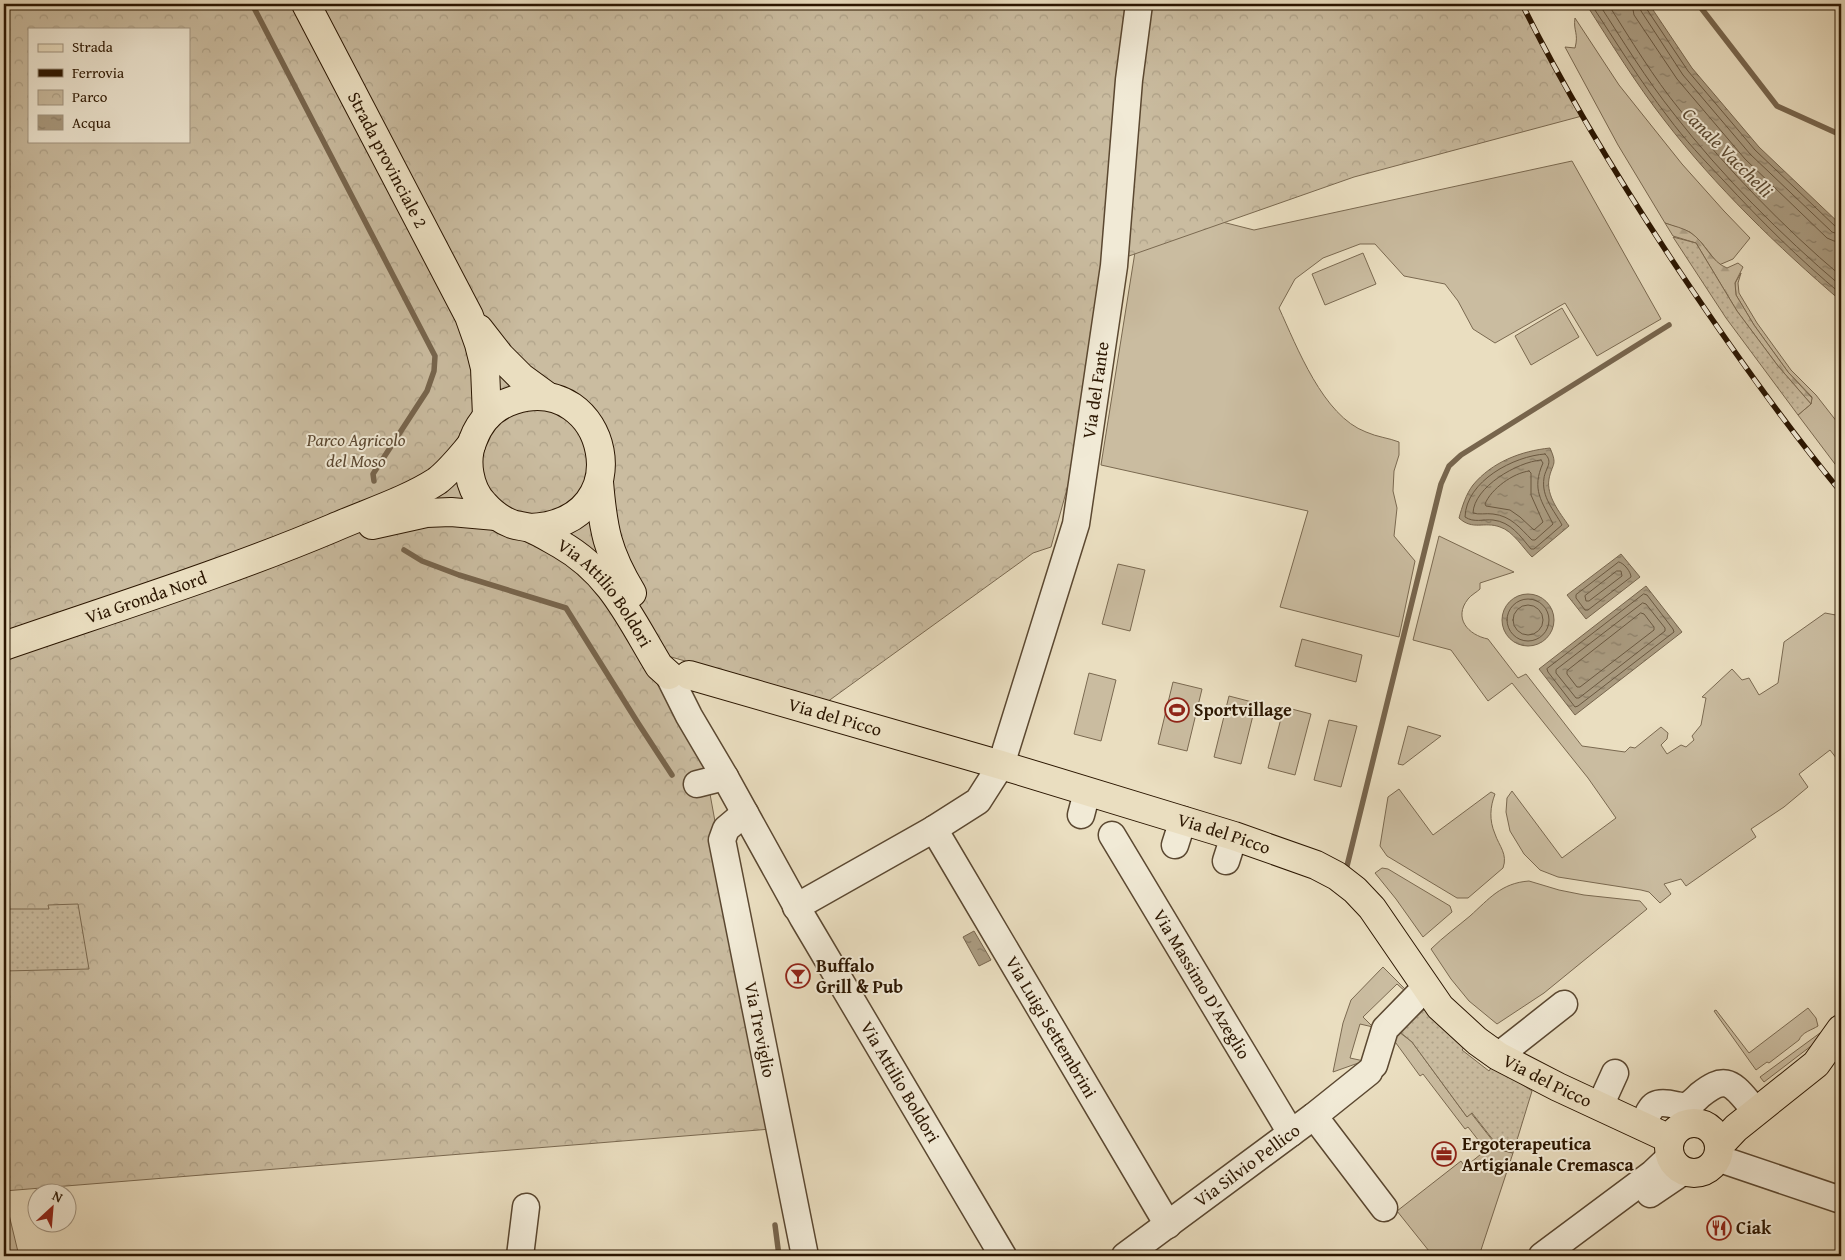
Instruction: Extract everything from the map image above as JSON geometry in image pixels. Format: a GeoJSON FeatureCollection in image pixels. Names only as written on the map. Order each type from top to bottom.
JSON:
{"type":"FeatureCollection","features":[{"type":"Feature","properties":{"kind":"main road","name":"Strada provinciale 2"},"geometry":{"type":"LineString","coordinates":[[306,4],[469,316]]}},
{"type":"Feature","properties":{"kind":"main road"},"geometry":{"type":"LineString","coordinates":[[469,316],[500,356],[520,377],[547,396],[568,404],[585,418],[597,437],[602,459],[599,482],[592,498],[580,512],[565,522],[548,527],[530,528],[512,525],[496,516],[482,502],[472,485],[468,465],[470,445],[477,430],[487,416],[504,403],[525,396],[547,396]]}},
{"type":"Feature","properties":{"kind":"main road"},"geometry":{"type":"LineString","coordinates":[[469,316],[485,368],[487,416]]}},
{"type":"Feature","properties":{"kind":"main road","name":"Via Gronda Nord"},"geometry":{"type":"LineString","coordinates":[[4,646],[288,546],[419,491],[451,469],[470,445]]}},
{"type":"Feature","properties":{"kind":"main road","name":"Via Attilio Boldori"},"geometry":{"type":"LineString","coordinates":[[599,482],[605,536],[618,570],[679,674]]}},
{"type":"Feature","properties":{"kind":"main road","name":"Via Gronda Nord"},"geometry":{"type":"LineString","coordinates":[[288,546],[396,519],[426,514],[451,512],[496,516]]}},
{"type":"Feature","properties":{"kind":"main road","name":"Via Attilio Boldori"},"geometry":{"type":"LineString","coordinates":[[530,528],[574,552],[596,569],[611,586],[660,666],[679,674]]}},
{"type":"Feature","properties":{"kind":"main road","name":"Via del Picco"},"geometry":{"type":"LineString","coordinates":[[679,674],[999,769],[1048,780],[1084,803],[1230,848],[1299,858],[1337,876],[1355,890],[1372,908],[1440,1007],[1457,1024],[1498,1056],[1558,1087],[1642,1126],[1675,1156]]}},
{"type":"Feature","properties":{"kind":"main road"},"geometry":{"type":"LineString","coordinates":[[1839,1040],[1816,1064],[1736,1128],[1718,1152],[1712,1165],[1706,1170],[1695,1173],[1675,1156],[1674,1132],[1680,1127],[1690,1124],[1703,1125],[1728,1117],[1797,1065],[1839,1040]]}},
{"type":"Feature","properties":{"kind":"main road"},"geometry":{"type":"LineString","coordinates":[[1703,1125],[1716,1136],[1718,1152]]}},
{"type":"Feature","properties":{"kind":"street","name":"Via del Fante"},"geometry":{"type":"LineString","coordinates":[[999,769],[1076,524],[1114,266],[1129,80],[1139,4]]}},
{"type":"Feature","properties":{"kind":"street","name":"Via Attilio Boldori"},"geometry":{"type":"LineString","coordinates":[[679,674],[689,716],[725,777],[796,907],[1003,1256]]}},
{"type":"Feature","properties":{"kind":"street"},"geometry":{"type":"LineString","coordinates":[[796,907],[934,829],[978,801],[999,769]]}},
{"type":"Feature","properties":{"kind":"street"},"geometry":{"type":"LineString","coordinates":[[697,784],[725,777]]}},
{"type":"Feature","properties":{"kind":"street","name":"Via Treviglio"},"geometry":{"type":"LineString","coordinates":[[745,813],[726,829],[722,840],[805,1256]]}},
{"type":"Feature","properties":{"kind":"street","name":"Via Luigi Settembrini"},"geometry":{"type":"LineString","coordinates":[[934,829],[1168,1225]]}},
{"type":"Feature","properties":{"kind":"street","name":"Via Massimo D'Azeglio"},"geometry":{"type":"LineString","coordinates":[[1112,835],[1291,1132]]}},
{"type":"Feature","properties":{"kind":"street","name":"Via Silvio Pellico"},"geometry":{"type":"LineString","coordinates":[[1125,1256],[1314,1116],[1372,1068],[1385,1029],[1426,987]]}},
{"type":"Feature","properties":{"kind":"street"},"geometry":{"type":"LineString","coordinates":[[1498,1056],[1564,1004]]}},
{"type":"Feature","properties":{"kind":"street"},"geometry":{"type":"LineString","coordinates":[[1600,1106],[1615,1072]]}},
{"type":"Feature","properties":{"kind":"street"},"geometry":{"type":"LineString","coordinates":[[1642,1126],[1651,1108],[1657,1103],[1689,1105],[1714,1084],[1723,1083],[1731,1085],[1748,1102]]}},
{"type":"Feature","properties":{"kind":"street"},"geometry":{"type":"LineString","coordinates":[[1314,1116],[1384,1208]]}},
{"type":"Feature","properties":{"kind":"street"},"geometry":{"type":"LineString","coordinates":[[1718,1152],[1841,1200]]}},
{"type":"Feature","properties":{"kind":"street"},"geometry":{"type":"LineString","coordinates":[[1542,1256],[1675,1156]]}},
{"type":"Feature","properties":{"kind":"street"},"geometry":{"type":"LineString","coordinates":[[1567,1256],[1663,1184],[1675,1156]]}},
{"type":"Feature","properties":{"kind":"street"},"geometry":{"type":"LineString","coordinates":[[520,1256],[526,1207]]}},
{"type":"Feature","properties":{"kind":"green space","name":"Parco Agricolo del Moso"},"geometry":{"type":"Polygon","coordinates":[[[4,4],[1520,4],[1582,116],[1354,177],[1109,263],[1092,398],[1051,547],[1033,553],[827,702],[647,650],[704,761],[771,1129],[78,1185],[78,1182],[28,1182],[28,1189],[4,1191],[4,4]]]}},
{"type":"Feature","properties":{"kind":"green space"},"geometry":{"type":"Polygon","coordinates":[[[1575,18],[1619,85],[1682,164],[1750,238],[1733,259],[1719,265],[1701,242],[1690,232],[1665,223],[1618,145],[1565,47],[1575,48],[1575,18]]]}},
{"type":"Feature","properties":{"kind":"green space"},"geometry":{"type":"Polygon","coordinates":[[[1572,161],[1661,319],[1597,356],[1565,303],[1495,343],[1473,329],[1458,301],[1445,284],[1404,276],[1375,244],[1360,244],[1323,258],[1295,279],[1279,308],[1313,379],[1337,411],[1351,424],[1366,432],[1399,442],[1399,455],[1394,471],[1393,491],[1397,508],[1394,536],[1415,561],[1399,637],[1280,607],[1308,511],[1101,465],[1143,202],[1254,230],[1572,161]]]}},
{"type":"Feature","properties":{"kind":"green space"},"geometry":{"type":"Polygon","coordinates":[[[1665,223],[1691,233],[1721,265],[1727,268],[1738,263],[1743,267],[1735,283],[1736,295],[1754,325],[1788,372],[1812,398],[1811,404],[1778,366],[1737,311],[1696,243],[1673,236],[1665,223]]]}},
{"type":"Feature","properties":{"kind":"green space"},"geometry":{"type":"Polygon","coordinates":[[[1673,237],[1696,243],[1737,311],[1778,366],[1811,404],[1798,415],[1726,318],[1673,237]]]}},
{"type":"Feature","properties":{"kind":"green space"},"geometry":{"type":"Polygon","coordinates":[[[1363,253],[1376,284],[1325,305],[1312,274],[1363,253]]]}},
{"type":"Feature","properties":{"kind":"green space"},"geometry":{"type":"Polygon","coordinates":[[[1741,273],[1738,283],[1739,293],[1757,323],[1791,370],[1816,395],[1841,427],[1841,472],[1798,415],[1811,404],[1812,397],[1788,372],[1754,325],[1736,295],[1735,283],[1741,273]]]}},
{"type":"Feature","properties":{"kind":"green space"},"geometry":{"type":"Polygon","coordinates":[[[1562,308],[1579,337],[1531,365],[1515,336],[1562,308]]]}},
{"type":"Feature","properties":{"kind":"green space"},"geometry":{"type":"Polygon","coordinates":[[[1439,536],[1514,572],[1480,583],[1480,589],[1469,598],[1464,606],[1462,619],[1474,634],[1488,639],[1518,678],[1526,674],[1582,746],[1625,752],[1630,747],[1635,748],[1661,727],[1668,733],[1667,739],[1661,745],[1667,754],[1681,745],[1686,747],[1694,740],[1692,736],[1701,725],[1706,698],[1702,697],[1732,669],[1742,680],[1749,678],[1759,695],[1778,683],[1784,642],[1825,613],[1841,616],[1841,762],[1830,750],[1799,774],[1808,787],[1784,807],[1751,829],[1756,837],[1686,886],[1681,879],[1664,884],[1671,894],[1660,903],[1649,892],[1558,877],[1540,870],[1524,854],[1510,831],[1506,812],[1507,798],[1512,791],[1562,858],[1616,818],[1588,778],[1512,683],[1488,701],[1451,650],[1413,640],[1439,536]]]}},
{"type":"Feature","properties":{"kind":"green space"},"geometry":{"type":"Polygon","coordinates":[[[1118,564],[1145,570],[1130,631],[1102,624],[1118,564]]]}},
{"type":"Feature","properties":{"kind":"green space"},"geometry":{"type":"Polygon","coordinates":[[[1302,639],[1362,655],[1356,682],[1295,666],[1302,639]]]}},
{"type":"Feature","properties":{"kind":"green space"},"geometry":{"type":"Polygon","coordinates":[[[1089,673],[1116,680],[1101,741],[1074,734],[1089,673]]]}},
{"type":"Feature","properties":{"kind":"green space"},"geometry":{"type":"Polygon","coordinates":[[[1173,682],[1202,689],[1187,751],[1158,744],[1173,682]]]}},
{"type":"Feature","properties":{"kind":"green space"},"geometry":{"type":"Polygon","coordinates":[[[1229,696],[1256,703],[1241,764],[1214,757],[1229,696]]]}},
{"type":"Feature","properties":{"kind":"green space"},"geometry":{"type":"Polygon","coordinates":[[[1284,707],[1311,714],[1295,775],[1268,768],[1284,707]]]}},
{"type":"Feature","properties":{"kind":"green space"},"geometry":{"type":"Polygon","coordinates":[[[1329,720],[1357,726],[1341,787],[1314,780],[1329,720]]]}},
{"type":"Feature","properties":{"kind":"green space"},"geometry":{"type":"Polygon","coordinates":[[[1408,726],[1441,736],[1403,765],[1398,764],[1408,726]]]}},
{"type":"Feature","properties":{"kind":"green space"},"geometry":{"type":"Polygon","coordinates":[[[1399,789],[1433,835],[1491,792],[1495,794],[1491,809],[1491,819],[1493,829],[1504,854],[1503,868],[1468,898],[1457,898],[1387,856],[1380,846],[1388,797],[1399,789]]]}},
{"type":"Feature","properties":{"kind":"green space"},"geometry":{"type":"Polygon","coordinates":[[[1382,868],[1388,869],[1450,906],[1452,912],[1423,937],[1375,873],[1382,868]]]}},
{"type":"Feature","properties":{"kind":"green space"},"geometry":{"type":"Polygon","coordinates":[[[1529,881],[1584,895],[1640,901],[1647,909],[1544,993],[1497,1024],[1469,1001],[1451,979],[1431,949],[1503,888],[1519,882],[1529,881]]]}},
{"type":"Feature","properties":{"kind":"green space"},"geometry":{"type":"Polygon","coordinates":[[[78,904],[89,969],[4,971],[4,909],[49,909],[48,905],[78,904]]]}},
{"type":"Feature","properties":{"kind":"green space"},"geometry":{"type":"Polygon","coordinates":[[[1383,967],[1408,992],[1397,984],[1363,1017],[1373,1027],[1360,1024],[1350,1058],[1364,1061],[1333,1072],[1343,1023],[1351,1000],[1383,967]]]}},
{"type":"Feature","properties":{"kind":"green space"},"geometry":{"type":"Polygon","coordinates":[[[1427,1007],[1465,1046],[1462,1050],[1489,1071],[1493,1065],[1532,1091],[1513,1153],[1501,1150],[1472,1113],[1467,1117],[1412,1042],[1400,1032],[1427,1007]]]}},
{"type":"Feature","properties":{"kind":"green space"},"geometry":{"type":"Polygon","coordinates":[[[1808,1008],[1816,1018],[1818,1026],[1805,1033],[1799,1040],[1769,1063],[1767,1062],[1756,1070],[1714,1011],[1716,1010],[1749,1053],[1808,1008]]]}},
{"type":"Feature","properties":{"kind":"green space"},"geometry":{"type":"Polygon","coordinates":[[[1399,1032],[1412,1042],[1467,1117],[1471,1113],[1500,1150],[1513,1153],[1479,1256],[1433,1256],[1397,1211],[1461,1161],[1465,1167],[1486,1150],[1468,1127],[1465,1129],[1423,1074],[1420,1076],[1393,1039],[1399,1032]]]}},
{"type":"Feature","properties":{"kind":"green space"},"geometry":{"type":"Polygon","coordinates":[[[1820,1033],[1815,1043],[1764,1082],[1760,1077],[1820,1033]]]}},
{"type":"Feature","properties":{"kind":"green space"},"geometry":{"type":"Polygon","coordinates":[[[4,1194],[19,1256],[4,1256],[4,1194]]]}},
{"type":"Feature","properties":{"kind":"water","name":"Canale Vacchelli"},"geometry":{"type":"Polygon","coordinates":[[[1586,4],[1649,4],[1692,68],[1759,147],[1841,225],[1841,301],[1748,215],[1684,145],[1644,93],[1586,4]]]}},
{"type":"Feature","properties":{"kind":"water"},"geometry":{"type":"Polygon","coordinates":[[[1550,448],[1554,464],[1549,479],[1550,492],[1554,504],[1569,526],[1532,557],[1505,529],[1494,525],[1469,524],[1459,518],[1464,501],[1473,485],[1489,470],[1518,455],[1550,448]]]}},
{"type":"Feature","properties":{"kind":"water"},"geometry":{"type":"Polygon","coordinates":[[[1621,554],[1640,577],[1586,619],[1567,595],[1621,554]]]}},
{"type":"Feature","properties":{"kind":"water"},"geometry":{"type":"Polygon","coordinates":[[[1646,586],[1682,632],[1575,715],[1539,669],[1646,586]]]}},
{"type":"Feature","properties":{"kind":"water"},"geometry":{"type":"Polygon","coordinates":[[[1523,594],[1533,594],[1543,598],[1550,605],[1554,620],[1550,635],[1543,642],[1533,646],[1523,646],[1513,642],[1506,635],[1502,625],[1502,615],[1506,605],[1513,598],[1523,594]]]}},
{"type":"Feature","properties":{"kind":"water"},"geometry":{"type":"Polygon","coordinates":[[[974,931],[991,960],[979,966],[963,937],[974,931]]]}},
{"type":"Feature","properties":{"kind":"waterway"},"geometry":{"type":"LineString","coordinates":[[252,4],[435,356],[434,371],[427,391],[373,474],[374,481]]}},
{"type":"Feature","properties":{"kind":"waterway"},"geometry":{"type":"LineString","coordinates":[[1698,4],[1777,106],[1841,135]]}},
{"type":"Feature","properties":{"kind":"waterway"},"geometry":{"type":"LineString","coordinates":[[1347,866],[1441,484],[1449,466],[1461,455],[1669,325]]}},
{"type":"Feature","properties":{"kind":"waterway"},"geometry":{"type":"LineString","coordinates":[[404,550],[422,561],[459,575],[566,608],[672,775]]}},
{"type":"Feature","properties":{"kind":"waterway"},"geometry":{"type":"LineString","coordinates":[[775,1225],[779,1256]]}},
{"type":"Feature","properties":{"kind":"railway"},"geometry":{"type":"LineString","coordinates":[[1522,4],[1577,107],[1658,239],[1758,384],[1841,492]]}},
{"type":"Feature","properties":{"kind":"place","name":"Sportvillage"},"geometry":{"type":"Point","coordinates":[1177,710]}},
{"type":"Feature","properties":{"kind":"place","name":"Buffalo Grill & Pub"},"geometry":{"type":"Point","coordinates":[798,976]}},
{"type":"Feature","properties":{"kind":"place","name":"Ergoterapeutica Artigianale Cremasca"},"geometry":{"type":"Point","coordinates":[1444,1154]}},
{"type":"Feature","properties":{"kind":"place","name":"Ciak"},"geometry":{"type":"Point","coordinates":[1719,1228]}}]}
